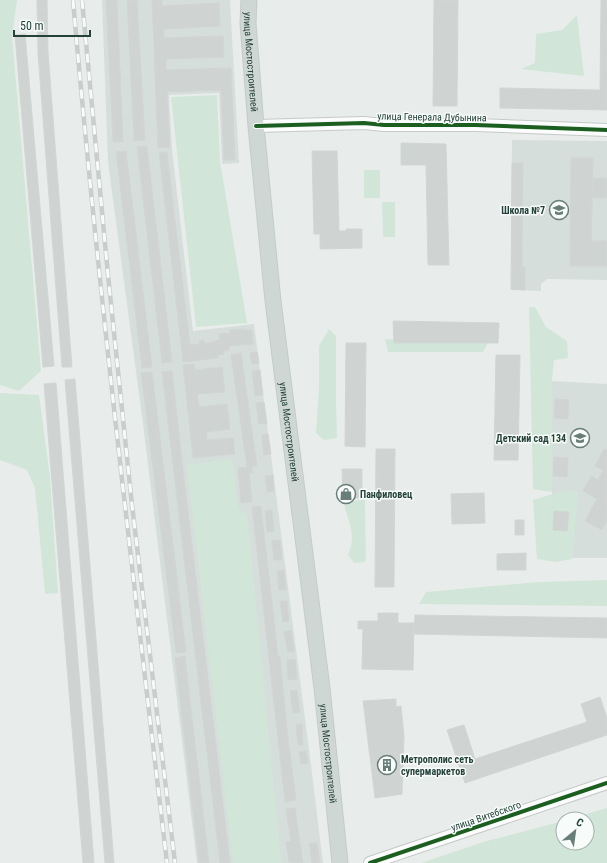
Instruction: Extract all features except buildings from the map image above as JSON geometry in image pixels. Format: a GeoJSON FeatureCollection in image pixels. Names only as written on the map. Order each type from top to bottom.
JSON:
{"type":"FeatureCollection","features":[{"type":"Feature","properties":{"kind":"main road","name":"улица Мостостроителей"},"geometry":{"type":"LineString","coordinates":[[249,0],[248,23],[256,126],[273,301],[322,688],[340,863]]}},
{"type":"Feature","properties":{"kind":"street","name":"улица Генерала Дубынина"},"geometry":{"type":"LineString","coordinates":[[256,126],[364,123],[476,125],[607,130]]}},
{"type":"Feature","properties":{"kind":"street","name":"улица Витебского"},"geometry":{"type":"LineString","coordinates":[[370,863],[607,783]]}},
{"type":"Feature","properties":{"kind":"shaded area"},"geometry":{"type":"Polygon","coordinates":[[[102,0],[230,0],[239,163],[222,164],[219,93],[169,95],[172,150],[193,331],[254,324],[323,863],[197,863],[143,424],[108,162],[102,0]]]}},
{"type":"Feature","properties":{"kind":"shaded area","name":"Школа №7"},"geometry":{"type":"Polygon","coordinates":[[[512,140],[607,141],[607,280],[547,279],[541,284],[541,291],[511,290],[512,140]]]}},
{"type":"Feature","properties":{"kind":"shaded area","name":"Детский сад 134"},"geometry":{"type":"Polygon","coordinates":[[[552,381],[607,384],[607,558],[552,558],[552,381]]]}},
{"type":"Feature","properties":{"kind":"green space"},"geometry":{"type":"Polygon","coordinates":[[[0,0],[17,0],[12,36],[41,371],[19,391],[0,385],[0,0]]]}},
{"type":"Feature","properties":{"kind":"green space"},"geometry":{"type":"Polygon","coordinates":[[[577,15],[584,76],[521,69],[535,63],[536,34],[562,30],[577,15]]]}},
{"type":"Feature","properties":{"kind":"green space"},"geometry":{"type":"Polygon","coordinates":[[[217,95],[220,161],[247,323],[196,327],[171,97],[217,95]]]}},
{"type":"Feature","properties":{"kind":"green space"},"geometry":{"type":"Polygon","coordinates":[[[364,170],[380,170],[380,198],[364,198],[364,170]]]}},
{"type":"Feature","properties":{"kind":"green space"},"geometry":{"type":"Polygon","coordinates":[[[382,202],[395,202],[395,237],[383,237],[382,202]]]}},
{"type":"Feature","properties":{"kind":"green space"},"geometry":{"type":"Polygon","coordinates":[[[529,307],[535,307],[546,327],[567,341],[568,358],[554,360],[552,381],[552,492],[533,489],[529,307]]]}},
{"type":"Feature","properties":{"kind":"green space"},"geometry":{"type":"Polygon","coordinates":[[[329,329],[336,336],[337,438],[324,440],[316,433],[319,388],[319,346],[329,329]]]}},
{"type":"Feature","properties":{"kind":"green space"},"geometry":{"type":"Polygon","coordinates":[[[385,339],[488,343],[483,352],[388,352],[385,339]]]}},
{"type":"Feature","properties":{"kind":"green space"},"geometry":{"type":"Polygon","coordinates":[[[0,393],[39,395],[50,477],[58,593],[45,594],[35,488],[27,470],[0,460],[0,393]]]}},
{"type":"Feature","properties":{"kind":"green space"},"geometry":{"type":"Polygon","coordinates":[[[232,459],[238,508],[247,515],[281,863],[233,863],[187,465],[232,459]]]}},
{"type":"Feature","properties":{"kind":"green space"},"geometry":{"type":"Polygon","coordinates":[[[562,491],[578,492],[572,559],[555,562],[537,559],[533,500],[562,491]]]}},
{"type":"Feature","properties":{"kind":"green space"},"geometry":{"type":"Polygon","coordinates":[[[365,499],[366,560],[364,562],[354,563],[348,555],[351,548],[352,535],[344,503],[365,499]]]}},
{"type":"Feature","properties":{"kind":"green space"},"geometry":{"type":"Polygon","coordinates":[[[607,580],[607,606],[419,604],[426,592],[539,582],[607,580]]]}},
{"type":"Feature","properties":{"kind":"green space"},"geometry":{"type":"Polygon","coordinates":[[[607,808],[607,863],[421,863],[483,842],[555,823],[555,851],[595,851],[595,812],[607,808]]]}},
{"type":"Feature","properties":{"kind":"railway"},"geometry":{"type":"LineString","coordinates":[[73,0],[93,216],[167,863]]}},
{"type":"Feature","properties":{"kind":"railway"},"geometry":{"type":"LineString","coordinates":[[82,0],[108,275],[132,505],[175,863]]}},
{"type":"Feature","properties":{"kind":"cycle path"},"geometry":{"type":"LineString","coordinates":[[256,126],[364,123],[384,125],[476,125],[607,130]]}},
{"type":"Feature","properties":{"kind":"cycle path"},"geometry":{"type":"LineString","coordinates":[[370,863],[607,783]]}},
{"type":"Feature","properties":{"kind":"place","name":"Школа №7"},"geometry":{"type":"Point","coordinates":[559,210]}},
{"type":"Feature","properties":{"kind":"place","name":"Детский сад 134"},"geometry":{"type":"Point","coordinates":[580,438]}},
{"type":"Feature","properties":{"kind":"place","name":"Панфиловец"},"geometry":{"type":"Point","coordinates":[346,494]}},
{"type":"Feature","properties":{"kind":"place","name":"Метрополис cеть супермаркетов"},"geometry":{"type":"Point","coordinates":[387,765]}}]}
